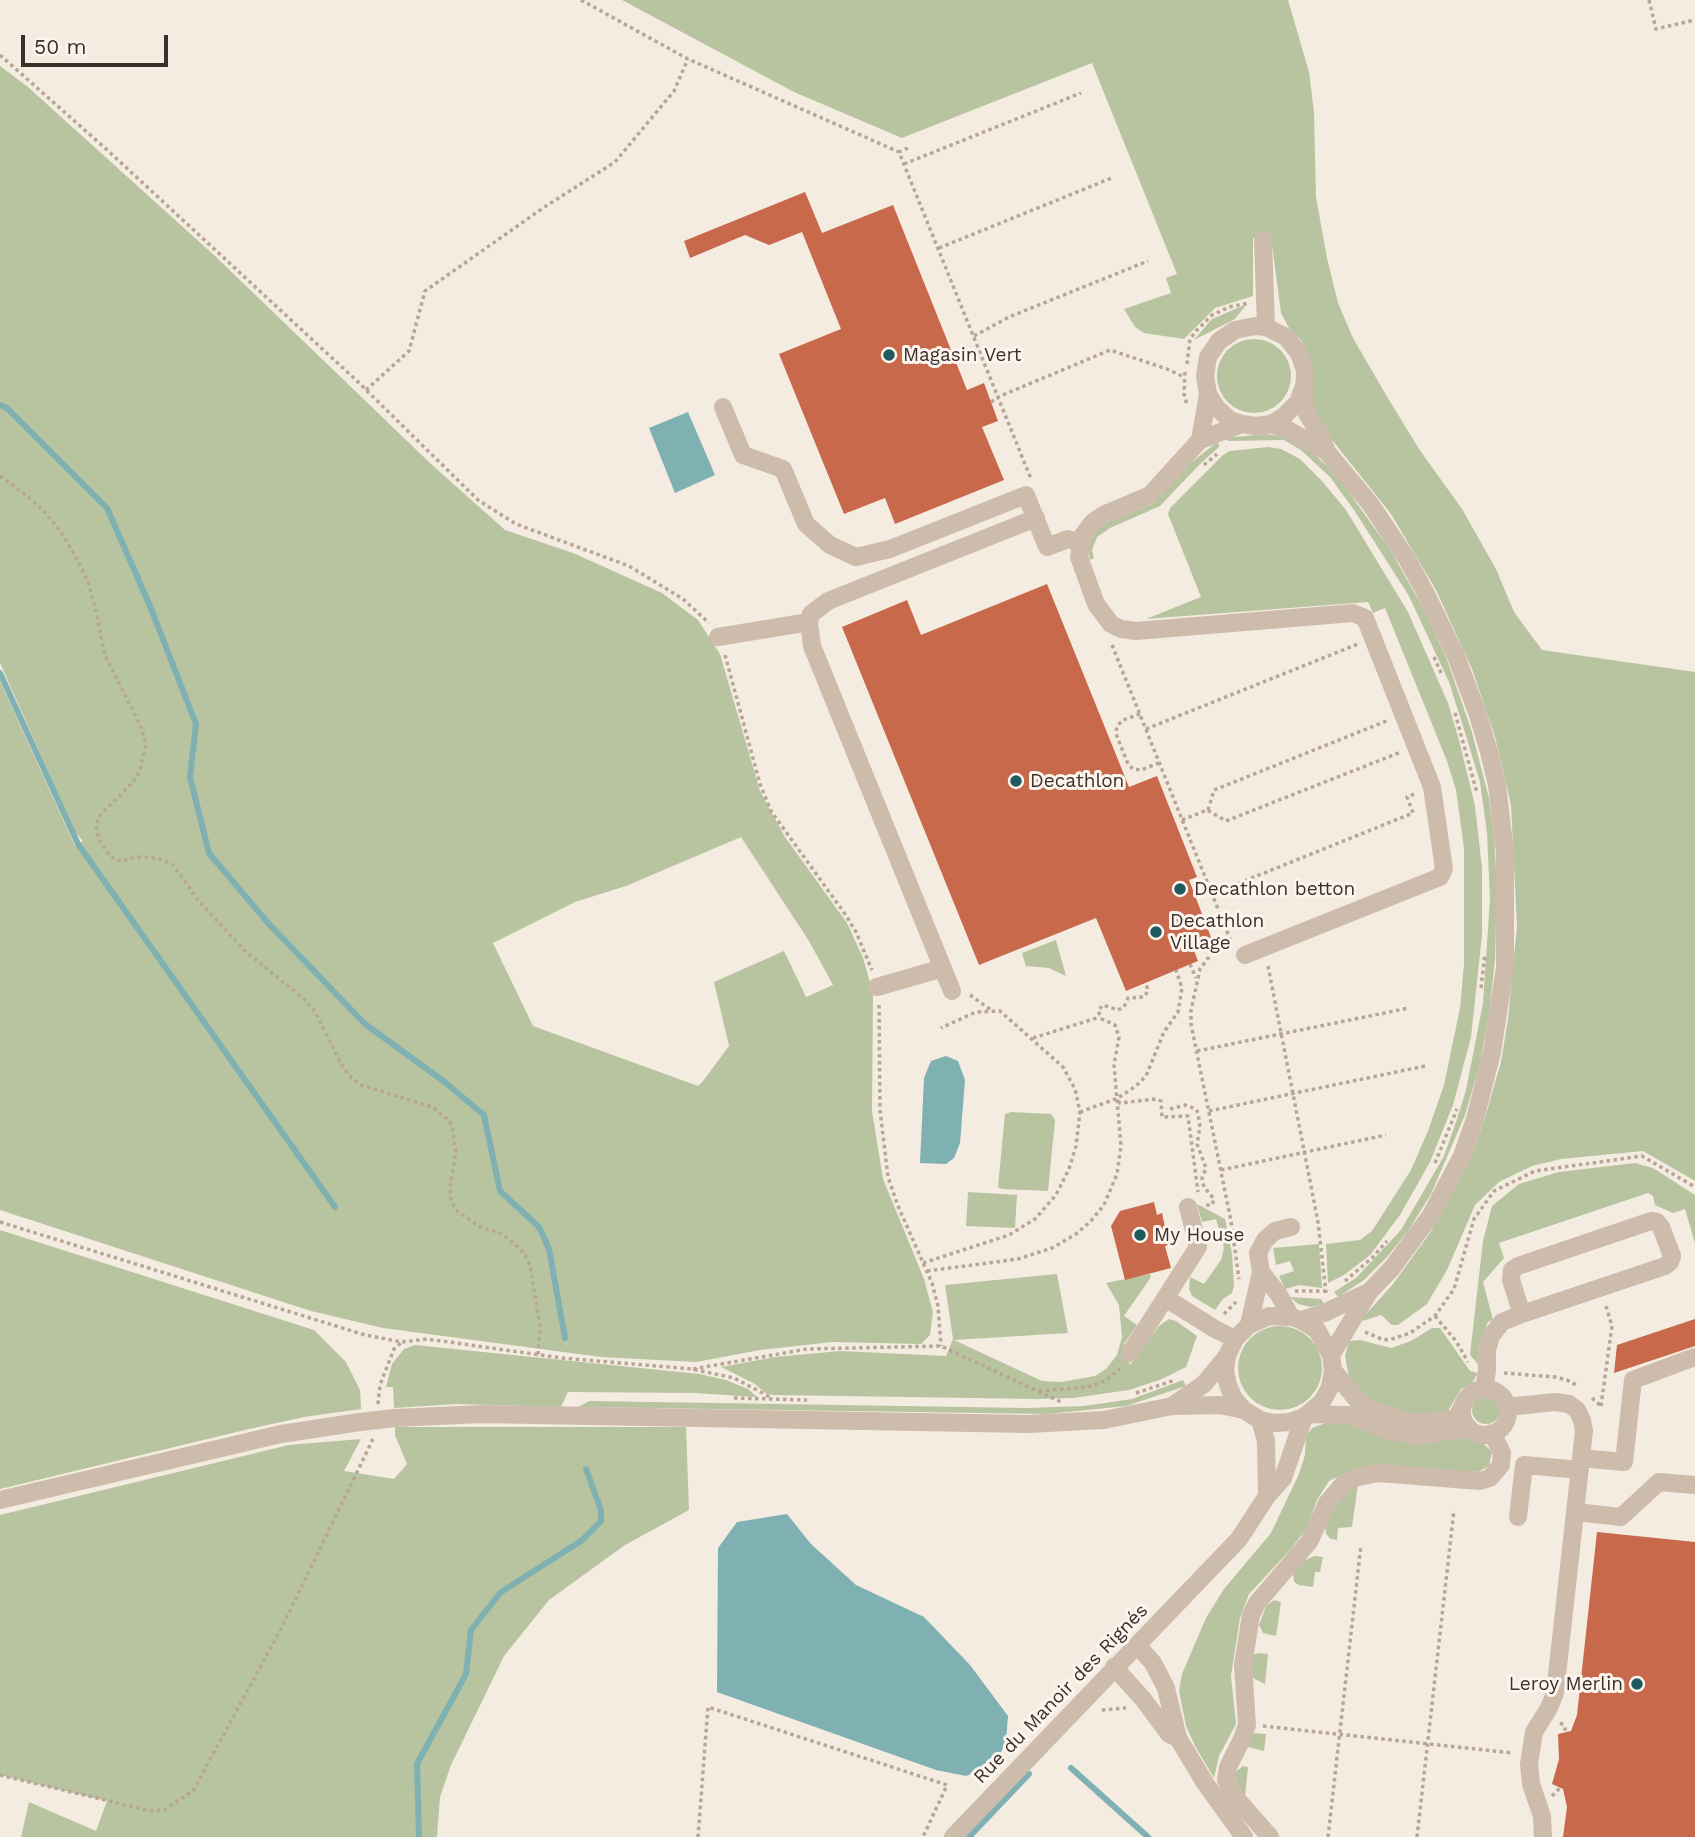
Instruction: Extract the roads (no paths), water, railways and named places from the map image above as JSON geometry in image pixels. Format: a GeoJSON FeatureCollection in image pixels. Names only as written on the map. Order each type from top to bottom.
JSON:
{"type":"FeatureCollection","features":[{"type":"Feature","properties":{"kind":"street"},"geometry":{"type":"LineString","coordinates":[[1263,240],[1266,327]]}},
{"type":"Feature","properties":{"kind":"street"},"geometry":{"type":"LineString","coordinates":[[1200,440],[1208,394],[1205,376],[1208,357],[1219,341],[1235,330],[1266,327],[1286,337],[1299,353],[1304,370],[1307,414],[1321,436],[1327,452]]}},
{"type":"Feature","properties":{"kind":"street"},"geometry":{"type":"LineString","coordinates":[[1208,394],[1217,408],[1230,420],[1256,426],[1271,424],[1283,417],[1298,402],[1304,386]]}},
{"type":"Feature","properties":{"kind":"street"},"geometry":{"type":"LineString","coordinates":[[723,407],[743,455],[783,469],[806,524],[830,545],[856,557],[890,549],[1026,495],[1047,547],[1068,539],[1080,543]]}},
{"type":"Feature","properties":{"kind":"street"},"geometry":{"type":"LineString","coordinates":[[1242,424],[1200,440],[1150,495],[1093,522],[1083,535],[1079,557],[1096,604],[1111,624],[1121,629],[1152,630],[1353,613],[1365,618],[1432,787],[1438,813],[1444,869],[1442,875],[1248,953]]}},
{"type":"Feature","properties":{"kind":"street"},"geometry":{"type":"LineString","coordinates":[[1271,424],[1290,431],[1327,452],[1343,469],[1391,533],[1425,592],[1456,656],[1478,715],[1497,785],[1506,853],[1504,967],[1492,1052],[1475,1119],[1462,1156],[1431,1215],[1392,1268],[1369,1292],[1349,1324],[1332,1363],[1330,1387],[1307,1416]]}},
{"type":"Feature","properties":{"kind":"street"},"geometry":{"type":"LineString","coordinates":[[952,991],[812,646],[808,622],[811,614],[828,601],[1036,518]]}},
{"type":"Feature","properties":{"kind":"street"},"geometry":{"type":"LineString","coordinates":[[719,637],[808,622]]}},
{"type":"Feature","properties":{"kind":"street"},"geometry":{"type":"LineString","coordinates":[[877,987],[943,968]]}},
{"type":"Feature","properties":{"kind":"street"},"geometry":{"type":"LineString","coordinates":[[1130,1353],[1198,1247],[1188,1207]]}},
{"type":"Feature","properties":{"kind":"street"},"geometry":{"type":"LineString","coordinates":[[1261,1272],[1296,1318],[1317,1330],[1332,1363],[1356,1399],[1370,1408],[1403,1421],[1420,1423],[1447,1420],[1457,1417],[1469,1395],[1485,1380],[1491,1336],[1503,1322],[1665,1266],[1672,1256],[1661,1227],[1657,1222],[1651,1221],[1518,1266],[1512,1270],[1511,1280],[1522,1314]]}},
{"type":"Feature","properties":{"kind":"street"},"geometry":{"type":"LineString","coordinates":[[1249,1325],[1261,1272],[1258,1253],[1265,1240],[1275,1231],[1292,1227]]}},
{"type":"Feature","properties":{"kind":"street"},"geometry":{"type":"LineString","coordinates":[[1172,1406],[1204,1384],[1227,1356],[1235,1339],[1249,1325],[1269,1316],[1296,1318],[1334,1308],[1369,1292]]}},
{"type":"Feature","properties":{"kind":"street"},"geometry":{"type":"LineString","coordinates":[[1167,1299],[1235,1339]]}},
{"type":"Feature","properties":{"kind":"street"},"geometry":{"type":"LineString","coordinates":[[1227,1356],[1228,1385],[1234,1399],[1244,1410],[1260,1420],[1275,1423],[1290,1422],[1307,1416],[1348,1415],[1393,1433],[1416,1436],[1469,1428]]}},
{"type":"Feature","properties":{"kind":"street"},"geometry":{"type":"LineString","coordinates":[[1518,1517],[1524,1465],[1577,1466],[1624,1462],[1633,1380],[1695,1357]]}},
{"type":"Feature","properties":{"kind":"street"},"geometry":{"type":"LineString","coordinates":[[1462,1407],[1464,1422],[1476,1433],[1492,1433],[1503,1426],[1507,1407],[1502,1396],[1485,1380]]}},
{"type":"Feature","properties":{"kind":"street"},"geometry":{"type":"LineString","coordinates":[[1507,1407],[1555,1402],[1569,1404],[1577,1409],[1583,1420],[1584,1431],[1577,1466],[1576,1513],[1555,1693],[1534,1732],[1530,1755],[1531,1784],[1542,1816],[1542,1837]]}},
{"type":"Feature","properties":{"kind":"street"},"geometry":{"type":"LineString","coordinates":[[0,1500],[281,1434],[395,1418],[481,1415],[1028,1424],[1104,1420],[1172,1406],[1220,1405],[1244,1410]]}},
{"type":"Feature","properties":{"kind":"street","name":"Rue du Manoir des Rignés"},"geometry":{"type":"LineString","coordinates":[[953,1837],[1239,1539],[1267,1496],[1283,1478],[1307,1416]]}},
{"type":"Feature","properties":{"kind":"street"},"geometry":{"type":"LineString","coordinates":[[1260,1420],[1266,1441],[1267,1496]]}},
{"type":"Feature","properties":{"kind":"street"},"geometry":{"type":"LineString","coordinates":[[1270,1837],[1235,1797],[1226,1780],[1227,1767],[1247,1725],[1243,1665],[1251,1615],[1256,1603],[1309,1542],[1334,1493],[1354,1478],[1378,1474],[1480,1481],[1490,1478],[1502,1465],[1502,1454],[1492,1433]]}},
{"type":"Feature","properties":{"kind":"street"},"geometry":{"type":"LineString","coordinates":[[1576,1513],[1621,1517],[1659,1482],[1695,1485]]}},
{"type":"Feature","properties":{"kind":"street"},"geometry":{"type":"LineString","coordinates":[[1137,1645],[1153,1663],[1166,1688],[1178,1738],[1205,1783],[1244,1837]]}},
{"type":"Feature","properties":{"kind":"street"},"geometry":{"type":"LineString","coordinates":[[1114,1667],[1143,1699],[1169,1734],[1178,1738]]}},
{"type":"Feature","properties":{"kind":"water"},"geometry":{"type":"Polygon","coordinates":[[[688,412],[715,475],[675,493],[649,428],[688,412]]]}},
{"type":"Feature","properties":{"kind":"water"},"geometry":{"type":"Polygon","coordinates":[[[946,1056],[958,1061],[965,1080],[960,1143],[954,1158],[946,1164],[920,1163],[924,1078],[931,1061],[946,1056]]]}},
{"type":"Feature","properties":{"kind":"water"},"geometry":{"type":"Polygon","coordinates":[[[787,1514],[811,1544],[856,1585],[924,1617],[970,1665],[1008,1716],[1006,1742],[995,1764],[966,1776],[936,1770],[717,1692],[718,1548],[737,1522],[787,1514]]]}},
{"type":"Feature","properties":{"kind":"waterway"},"geometry":{"type":"LineString","coordinates":[[0,405],[7,408],[107,508],[150,606],[196,724],[190,777],[209,853],[268,923],[365,1024],[442,1080],[484,1115],[500,1191],[539,1227],[549,1249],[565,1338]]}},
{"type":"Feature","properties":{"kind":"waterway"},"geometry":{"type":"LineString","coordinates":[[0,673],[78,844],[335,1207]]}},
{"type":"Feature","properties":{"kind":"waterway"},"geometry":{"type":"LineString","coordinates":[[419,1837],[417,1764],[466,1674],[471,1630],[501,1592],[581,1541],[601,1521],[601,1510],[586,1469]]}},
{"type":"Feature","properties":{"kind":"waterway"},"geometry":{"type":"LineString","coordinates":[[1071,1768],[1148,1837]]}},
{"type":"Feature","properties":{"kind":"waterway"},"geometry":{"type":"LineString","coordinates":[[969,1837],[1029,1774]]}},
{"type":"Feature","properties":{"kind":"place","name":"Magasin Vert"},"geometry":{"type":"Point","coordinates":[889,355]}},
{"type":"Feature","properties":{"kind":"place","name":"Decathlon"},"geometry":{"type":"Point","coordinates":[1016,781]}},
{"type":"Feature","properties":{"kind":"place","name":"Decathlon betton"},"geometry":{"type":"Point","coordinates":[1180,889]}},
{"type":"Feature","properties":{"kind":"place","name":"Decathlon Village"},"geometry":{"type":"Point","coordinates":[1156,932]}},
{"type":"Feature","properties":{"kind":"place","name":"My House"},"geometry":{"type":"Point","coordinates":[1140,1235]}},
{"type":"Feature","properties":{"kind":"place","name":"Leroy Merlin"},"geometry":{"type":"Point","coordinates":[1637,1684]}}]}
